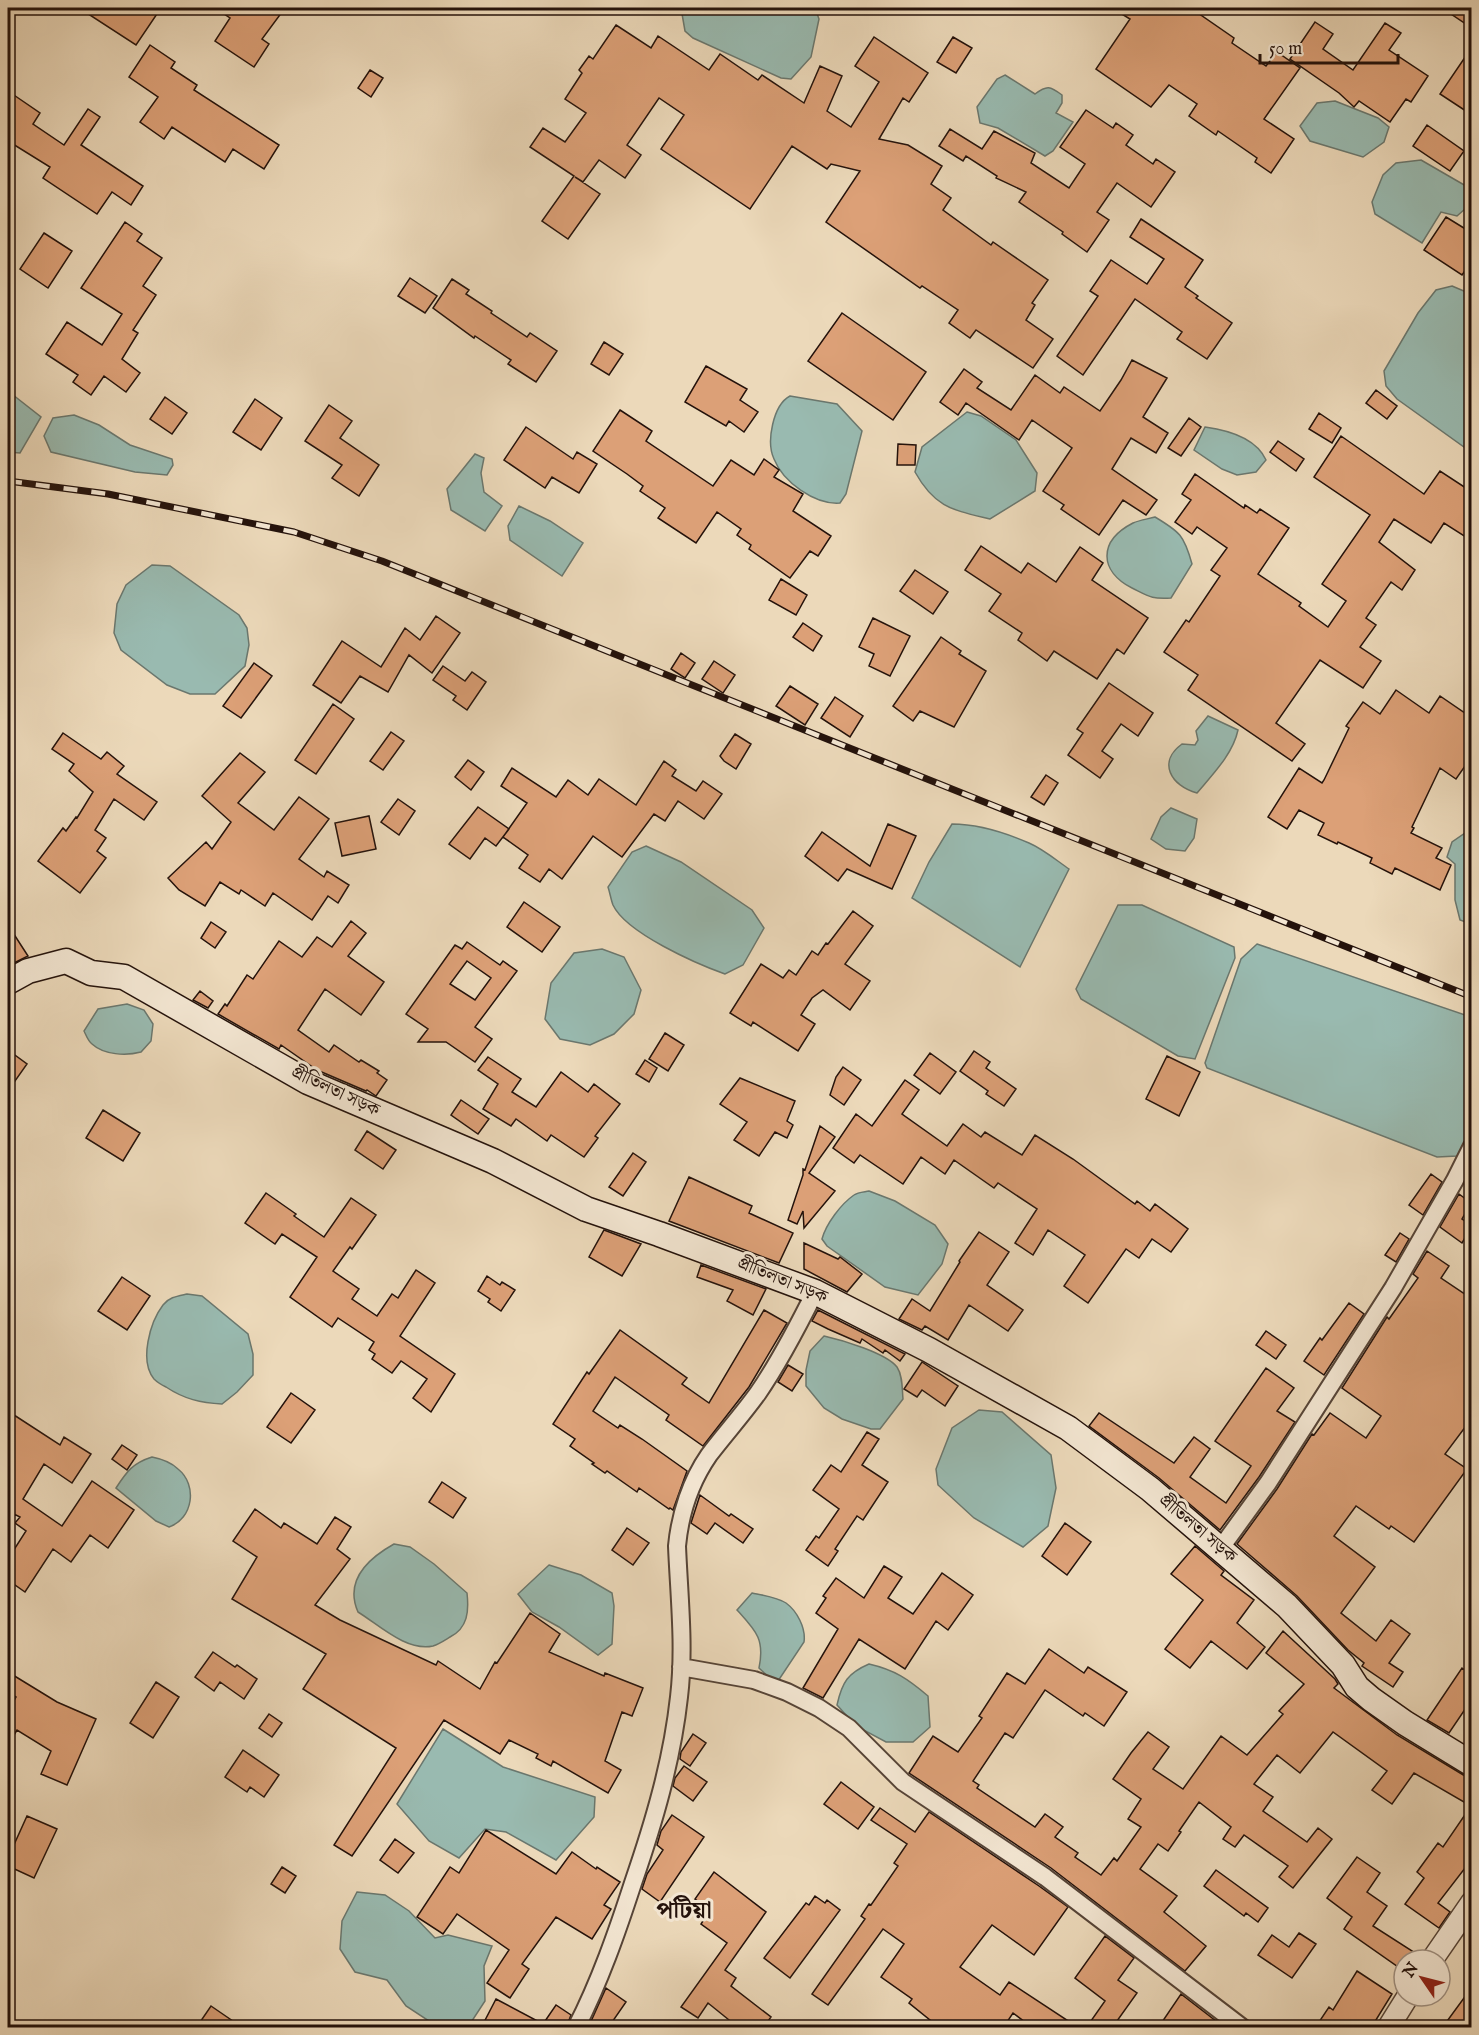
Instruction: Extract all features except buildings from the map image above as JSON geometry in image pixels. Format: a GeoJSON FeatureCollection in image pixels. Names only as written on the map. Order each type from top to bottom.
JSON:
{"type":"FeatureCollection","features":[{"type":"Feature","properties":{"kind":"main road","name":"প্রীতিলতা সড়ক"},"geometry":{"type":"LineString","coordinates":[[8,981],[28,971],[66,961],[91,973],[124,977],[308,1082],[494,1161],[586,1209],[815,1292],[929,1350],[1068,1428],[1150,1489],[1287,1606],[1343,1665],[1357,1687],[1371,1699],[1472,1764]]}},
{"type":"Feature","properties":{"kind":"street"},"geometry":{"type":"LineString","coordinates":[[1220,1549],[1268,1483],[1393,1288],[1472,1146]]}},
{"type":"Feature","properties":{"kind":"street"},"geometry":{"type":"LineString","coordinates":[[576,2028],[608,1957],[658,1808],[679,1696],[681,1668],[677,1546],[679,1526],[691,1488],[709,1455],[757,1394],[789,1343],[815,1292]]}},
{"type":"Feature","properties":{"kind":"street"},"geometry":{"type":"LineString","coordinates":[[681,1668],[754,1680],[787,1692],[819,1708],[849,1728],[903,1782],[1045,1877],[1243,2028]]}},
{"type":"Feature","properties":{"kind":"street"},"geometry":{"type":"LineString","coordinates":[[1440,1948],[1472,1902]]}},
{"type":"Feature","properties":{"kind":"street"},"geometry":{"type":"LineString","coordinates":[[1388,2028],[1400,2008]]}},
{"type":"Feature","properties":{"kind":"water"},"geometry":{"type":"Polygon","coordinates":[[[681,8],[815,8],[819,19],[811,57],[791,79],[781,78],[693,38],[685,31],[681,8]]]}},
{"type":"Feature","properties":{"kind":"water"},"geometry":{"type":"Polygon","coordinates":[[[1005,75],[1035,94],[1048,88],[1062,95],[1062,103],[1056,113],[1073,122],[1053,151],[1045,156],[998,128],[980,123],[977,107],[997,79],[1005,75]]]}},
{"type":"Feature","properties":{"kind":"water"},"geometry":{"type":"Polygon","coordinates":[[[1335,101],[1378,118],[1389,127],[1384,142],[1363,157],[1310,141],[1300,126],[1317,103],[1335,101]]]}},
{"type":"Feature","properties":{"kind":"water"},"geometry":{"type":"Polygon","coordinates":[[[1421,160],[1466,186],[1465,209],[1457,216],[1441,212],[1422,243],[1375,214],[1372,202],[1383,175],[1396,163],[1421,160]]]}},
{"type":"Feature","properties":{"kind":"water"},"geometry":{"type":"Polygon","coordinates":[[[1452,286],[1471,294],[1471,452],[1397,399],[1386,386],[1384,371],[1418,313],[1436,290],[1452,286]]]}},
{"type":"Feature","properties":{"kind":"water"},"geometry":{"type":"Polygon","coordinates":[[[8,391],[41,417],[20,453],[8,452],[8,391]]]}},
{"type":"Feature","properties":{"kind":"water"},"geometry":{"type":"Polygon","coordinates":[[[790,396],[837,404],[862,431],[846,494],[840,503],[830,503],[811,496],[792,484],[778,468],[772,452],[771,434],[779,407],[790,396]]]}},
{"type":"Feature","properties":{"kind":"water"},"geometry":{"type":"Polygon","coordinates":[[[967,412],[981,416],[1016,440],[1037,473],[1035,491],[990,519],[946,506],[930,493],[915,472],[922,447],[967,412]]]}},
{"type":"Feature","properties":{"kind":"water"},"geometry":{"type":"Polygon","coordinates":[[[74,415],[99,425],[130,445],[172,459],[173,465],[167,475],[135,472],[51,452],[44,436],[53,418],[74,415]]]}},
{"type":"Feature","properties":{"kind":"water"},"geometry":{"type":"Polygon","coordinates":[[[1205,427],[1240,436],[1255,446],[1266,460],[1256,472],[1237,475],[1222,469],[1194,450],[1205,427]]]}},
{"type":"Feature","properties":{"kind":"water"},"geometry":{"type":"Polygon","coordinates":[[[475,454],[484,458],[481,473],[484,492],[502,506],[485,531],[451,510],[447,489],[475,454]]]}},
{"type":"Feature","properties":{"kind":"water"},"geometry":{"type":"Polygon","coordinates":[[[519,506],[550,521],[583,543],[562,576],[510,540],[508,526],[519,506]]]}},
{"type":"Feature","properties":{"kind":"water"},"geometry":{"type":"Polygon","coordinates":[[[1155,517],[1180,535],[1192,564],[1171,598],[1151,597],[1121,581],[1113,573],[1107,556],[1113,538],[1122,530],[1133,523],[1155,517]]]}},
{"type":"Feature","properties":{"kind":"water"},"geometry":{"type":"Polygon","coordinates":[[[152,565],[170,566],[239,615],[247,628],[249,645],[245,666],[215,694],[190,694],[167,685],[121,650],[114,633],[117,604],[126,585],[152,565]]]}},
{"type":"Feature","properties":{"kind":"water"},"geometry":{"type":"Polygon","coordinates":[[[1208,716],[1238,730],[1227,756],[1197,793],[1188,790],[1174,779],[1170,773],[1170,758],[1182,744],[1195,745],[1198,740],[1196,731],[1208,716]]]}},
{"type":"Feature","properties":{"kind":"water"},"geometry":{"type":"Polygon","coordinates":[[[1171,808],[1197,819],[1194,838],[1185,851],[1166,849],[1151,839],[1161,817],[1171,808]]]}},
{"type":"Feature","properties":{"kind":"water"},"geometry":{"type":"Polygon","coordinates":[[[952,824],[981,827],[1020,839],[1039,848],[1069,869],[1020,967],[912,898],[929,862],[952,824]]]}},
{"type":"Feature","properties":{"kind":"water"},"geometry":{"type":"Polygon","coordinates":[[[1471,829],[1471,924],[1460,920],[1455,900],[1455,864],[1447,857],[1452,842],[1471,829]]]}},
{"type":"Feature","properties":{"kind":"water"},"geometry":{"type":"Polygon","coordinates":[[[646,846],[681,862],[752,910],[764,928],[743,965],[725,974],[663,946],[620,916],[613,905],[608,887],[632,852],[646,846]]]}},
{"type":"Feature","properties":{"kind":"water"},"geometry":{"type":"Polygon","coordinates":[[[1118,905],[1142,905],[1234,947],[1235,958],[1195,1059],[1178,1056],[1081,999],[1076,989],[1118,905]]]}},
{"type":"Feature","properties":{"kind":"water"},"geometry":{"type":"Polygon","coordinates":[[[1257,944],[1471,1017],[1471,1129],[1457,1156],[1437,1157],[1207,1068],[1205,1063],[1241,959],[1257,944]]]}},
{"type":"Feature","properties":{"kind":"water"},"geometry":{"type":"Polygon","coordinates":[[[602,949],[624,957],[641,990],[634,1014],[614,1034],[590,1045],[560,1039],[545,1019],[551,983],[574,953],[602,949]]]}},
{"type":"Feature","properties":{"kind":"water"},"geometry":{"type":"Polygon","coordinates":[[[127,1004],[144,1010],[153,1024],[151,1041],[141,1052],[129,1054],[115,1054],[97,1048],[87,1038],[84,1031],[98,1009],[127,1004]]]}},
{"type":"Feature","properties":{"kind":"water"},"geometry":{"type":"Polygon","coordinates":[[[869,1191],[895,1201],[935,1225],[948,1244],[942,1264],[918,1295],[885,1287],[827,1246],[822,1239],[830,1221],[844,1204],[856,1194],[869,1191]]]}},
{"type":"Feature","properties":{"kind":"water"},"geometry":{"type":"Polygon","coordinates":[[[187,1294],[202,1296],[248,1334],[253,1354],[253,1375],[222,1404],[179,1395],[154,1379],[147,1362],[150,1331],[158,1312],[168,1300],[187,1294]]]}},
{"type":"Feature","properties":{"kind":"water"},"geometry":{"type":"Polygon","coordinates":[[[824,1336],[874,1352],[897,1367],[901,1378],[903,1399],[880,1429],[871,1429],[842,1419],[824,1408],[806,1386],[806,1370],[810,1351],[824,1336]]]}},
{"type":"Feature","properties":{"kind":"water"},"geometry":{"type":"Polygon","coordinates":[[[979,1410],[1002,1412],[1051,1455],[1056,1488],[1048,1526],[1023,1547],[974,1518],[938,1485],[936,1469],[952,1428],[979,1410]]]}},
{"type":"Feature","properties":{"kind":"water"},"geometry":{"type":"Polygon","coordinates":[[[152,1457],[166,1461],[175,1467],[184,1476],[190,1492],[188,1509],[177,1523],[169,1527],[156,1521],[116,1488],[131,1468],[152,1457]]]}},
{"type":"Feature","properties":{"kind":"water"},"geometry":{"type":"Polygon","coordinates":[[[394,1544],[410,1547],[434,1564],[467,1593],[466,1618],[461,1629],[433,1646],[423,1647],[403,1641],[358,1612],[354,1590],[361,1571],[376,1556],[394,1544]]]}},
{"type":"Feature","properties":{"kind":"water"},"geometry":{"type":"Polygon","coordinates":[[[549,1565],[581,1575],[612,1593],[614,1606],[612,1644],[598,1655],[559,1627],[532,1612],[518,1594],[549,1565]]]}},
{"type":"Feature","properties":{"kind":"water"},"geometry":{"type":"Polygon","coordinates":[[[752,1593],[786,1603],[797,1615],[804,1631],[804,1642],[776,1684],[759,1668],[760,1642],[754,1630],[737,1610],[752,1593]]]}},
{"type":"Feature","properties":{"kind":"water"},"geometry":{"type":"Polygon","coordinates":[[[869,1664],[901,1676],[928,1696],[930,1727],[913,1742],[886,1742],[856,1726],[837,1705],[847,1679],[869,1664]]]}},
{"type":"Feature","properties":{"kind":"water"},"geometry":{"type":"Polygon","coordinates":[[[443,1729],[503,1767],[595,1797],[594,1817],[556,1860],[506,1832],[485,1829],[459,1858],[429,1841],[397,1804],[443,1729]]]}},
{"type":"Feature","properties":{"kind":"water"},"geometry":{"type":"Polygon","coordinates":[[[357,1892],[385,1895],[409,1911],[435,1938],[448,1935],[492,1946],[484,1966],[485,2001],[468,2027],[438,2027],[406,2006],[387,1980],[355,1972],[340,1949],[342,1921],[357,1892]]]}},
{"type":"Feature","properties":{"kind":"railway"},"geometry":{"type":"LineString","coordinates":[[8,481],[108,494],[294,532],[382,561],[1472,997]]}},
{"type":"Feature","properties":{"kind":"district","name":"পটিয়া"},"geometry":{"type":"Point","coordinates":[684,1911]}}]}
